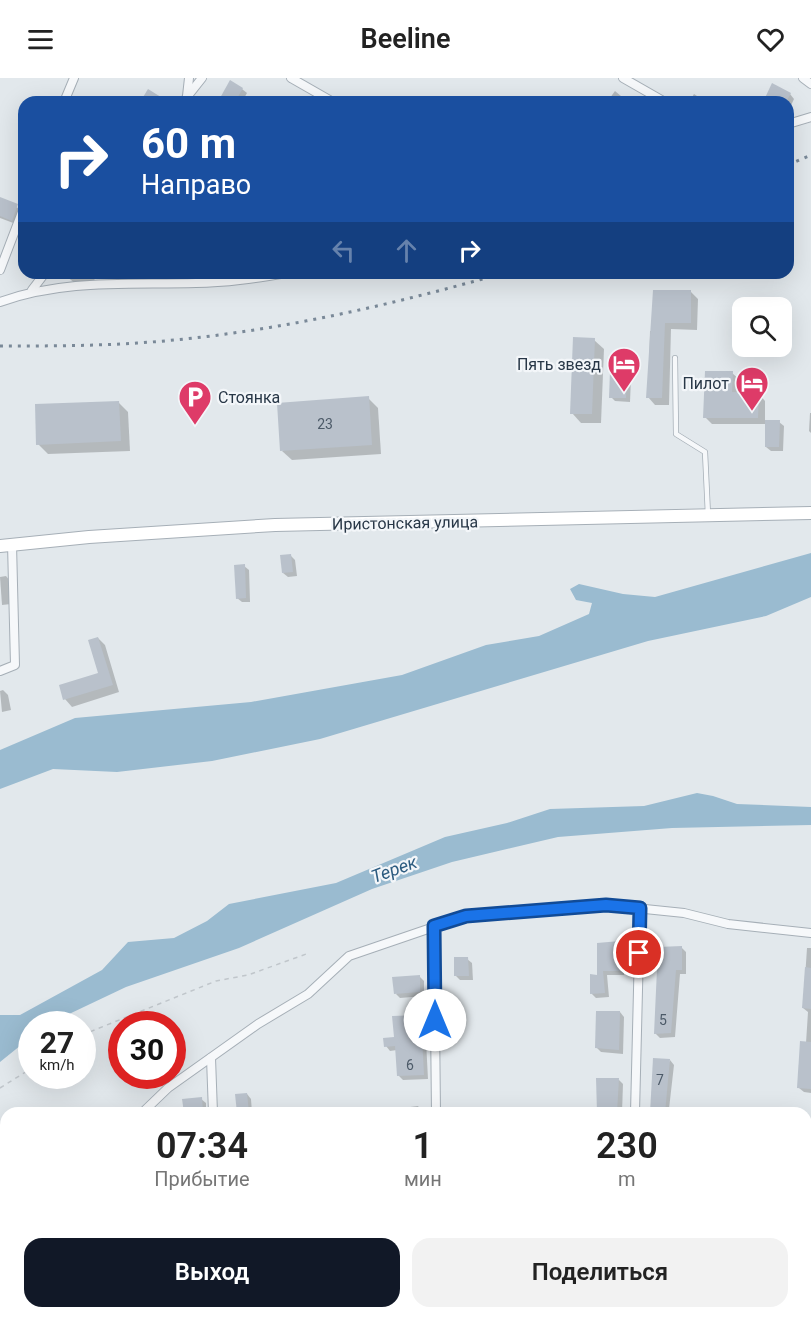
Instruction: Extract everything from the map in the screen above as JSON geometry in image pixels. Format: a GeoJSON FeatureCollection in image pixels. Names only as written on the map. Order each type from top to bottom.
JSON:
{"type":"FeatureCollection","features":[{"type":"Feature","properties":{"kind":"main road","name":"Иристонская улица"},"geometry":{"type":"LineString","coordinates":[[6,545],[275,525],[708,518],[805,513]]}},
{"type":"Feature","properties":{"kind":"street"},"geometry":{"type":"LineString","coordinates":[[66,96],[74,78]]}},
{"type":"Feature","properties":{"kind":"street"},"geometry":{"type":"LineString","coordinates":[[186,96],[189,78]]}},
{"type":"Feature","properties":{"kind":"street"},"geometry":{"type":"LineString","coordinates":[[187,96],[202,78]]}},
{"type":"Feature","properties":{"kind":"street"},"geometry":{"type":"LineString","coordinates":[[291,78],[322,96]]}},
{"type":"Feature","properties":{"kind":"street"},"geometry":{"type":"LineString","coordinates":[[622,78],[654,96]]}},
{"type":"Feature","properties":{"kind":"street"},"geometry":{"type":"LineString","coordinates":[[803,78],[811,84]]}},
{"type":"Feature","properties":{"kind":"street"},"geometry":{"type":"LineString","coordinates":[[794,122],[811,117]]}},
{"type":"Feature","properties":{"kind":"street"},"geometry":{"type":"LineString","coordinates":[[0,270],[18,223]]}},
{"type":"Feature","properties":{"kind":"street"},"geometry":{"type":"LineString","coordinates":[[32,290],[40,279]]}},
{"type":"Feature","properties":{"kind":"street"},"geometry":{"type":"LineString","coordinates":[[0,302],[32,290],[72,284],[199,283],[226,279]]}},
{"type":"Feature","properties":{"kind":"street"},"geometry":{"type":"LineString","coordinates":[[805,513],[811,505]]}},
{"type":"Feature","properties":{"kind":"street"},"geometry":{"type":"LineString","coordinates":[[0,671],[15,665],[6,545]]}},
{"type":"Feature","properties":{"kind":"street"},"geometry":{"type":"LineString","coordinates":[[148,1107],[168,1088],[258,1024],[308,994],[349,956],[466,916],[606,905],[684,913],[728,924],[811,933]]}},
{"type":"Feature","properties":{"kind":"street"},"geometry":{"type":"LineString","coordinates":[[635,1107],[640,908]]}},
{"type":"Feature","properties":{"kind":"street"},"geometry":{"type":"LineString","coordinates":[[434,926],[435,1107]]}},
{"type":"Feature","properties":{"kind":"street"},"geometry":{"type":"LineString","coordinates":[[211,1058],[213,1107]]}},
{"type":"Feature","properties":{"kind":"lane"},"geometry":{"type":"LineString","coordinates":[[675,358],[676,434],[705,453],[708,518]]}},
{"type":"Feature","properties":{"kind":"path"},"geometry":{"type":"LineString","coordinates":[[96,1029],[216,981],[248,975],[309,953]]}},
{"type":"Feature","properties":{"kind":"path"},"geometry":{"type":"LineString","coordinates":[[0,1088],[18,1077]]}},
{"type":"Feature","properties":{"kind":"water"},"geometry":{"type":"Polygon","coordinates":[[[811,553],[811,597],[766,616],[648,641],[320,739],[212,761],[117,772],[53,769],[0,789],[0,750],[75,718],[251,702],[402,675],[486,645],[539,636],[589,614],[592,603],[576,600],[570,589],[579,584],[623,594],[655,597],[811,553]]]}},
{"type":"Feature","properties":{"kind":"water","name":"Терек"},"geometry":{"type":"Polygon","coordinates":[[[697,793],[737,804],[811,807],[811,825],[672,828],[558,837],[452,862],[372,889],[239,948],[126,987],[75,1011],[27,1011],[102,970],[128,942],[174,938],[207,921],[229,904],[336,883],[445,837],[507,823],[550,809],[644,806],[697,793]]]}},
{"type":"Feature","properties":{"kind":"water"},"geometry":{"type":"Polygon","coordinates":[[[0,1015],[18,1015],[18,1047],[0,1062],[0,1015]]]}},
{"type":"Feature","properties":{"kind":"building"},"geometry":{"type":"Polygon","coordinates":[[[230,80],[243,88],[238,96],[221,96],[230,80]]]}},
{"type":"Feature","properties":{"kind":"building"},"geometry":{"type":"Polygon","coordinates":[[[772,83],[791,93],[789,96],[766,96],[772,83]]]}},
{"type":"Feature","properties":{"kind":"building"},"geometry":{"type":"Polygon","coordinates":[[[148,89],[159,96],[144,96],[148,89]]]}},
{"type":"Feature","properties":{"kind":"building"},"geometry":{"type":"Polygon","coordinates":[[[0,197],[18,204],[12,221],[0,216],[0,197]]]}},
{"type":"Feature","properties":{"kind":"building"},"geometry":{"type":"Polygon","coordinates":[[[653,290],[691,290],[691,323],[665,323],[662,398],[646,398],[653,290]]]}},
{"type":"Feature","properties":{"kind":"building"},"geometry":{"type":"Polygon","coordinates":[[[573,337],[595,338],[592,414],[570,414],[573,337]]]}},
{"type":"Feature","properties":{"kind":"building"},"geometry":{"type":"Polygon","coordinates":[[[610,371],[627,372],[626,398],[609,398],[610,371]]]}},
{"type":"Feature","properties":{"kind":"building"},"geometry":{"type":"Polygon","coordinates":[[[705,371],[733,371],[732,392],[759,393],[758,418],[703,418],[705,371]]]}},
{"type":"Feature","properties":{"kind":"building"},"geometry":{"type":"Polygon","coordinates":[[[369,396],[372,445],[280,451],[277,403],[369,396]]]}},
{"type":"Feature","properties":{"kind":"building"},"geometry":{"type":"Polygon","coordinates":[[[119,401],[121,441],[36,445],[35,404],[119,401]]]}},
{"type":"Feature","properties":{"kind":"building"},"geometry":{"type":"Polygon","coordinates":[[[765,420],[780,420],[779,447],[765,447],[765,420]]]}},
{"type":"Feature","properties":{"kind":"building"},"geometry":{"type":"Polygon","coordinates":[[[291,554],[293,572],[282,573],[280,555],[291,554]]]}},
{"type":"Feature","properties":{"kind":"building"},"geometry":{"type":"Polygon","coordinates":[[[245,564],[246,598],[236,599],[234,565],[245,564]]]}},
{"type":"Feature","properties":{"kind":"building"},"geometry":{"type":"Polygon","coordinates":[[[98,637],[113,685],[63,700],[59,685],[98,673],[88,640],[98,637]]]}},
{"type":"Feature","properties":{"kind":"building"},"geometry":{"type":"Polygon","coordinates":[[[620,941],[620,971],[603,971],[605,993],[590,994],[590,974],[597,975],[597,943],[620,941]]]}},
{"type":"Feature","properties":{"kind":"building"},"geometry":{"type":"Polygon","coordinates":[[[682,946],[682,970],[676,970],[671,1033],[654,1034],[658,947],[682,946]]]}},
{"type":"Feature","properties":{"kind":"building"},"geometry":{"type":"Polygon","coordinates":[[[454,957],[468,957],[469,976],[454,976],[454,957]]]}},
{"type":"Feature","properties":{"kind":"building"},"geometry":{"type":"Polygon","coordinates":[[[805,967],[811,968],[811,1009],[802,1008],[805,967]]]}},
{"type":"Feature","properties":{"kind":"building"},"geometry":{"type":"Polygon","coordinates":[[[420,975],[420,992],[394,994],[392,977],[420,975]]]}},
{"type":"Feature","properties":{"kind":"building"},"geometry":{"type":"Polygon","coordinates":[[[596,1011],[620,1011],[619,1050],[595,1048],[596,1011]]]}},
{"type":"Feature","properties":{"kind":"building"},"geometry":{"type":"Polygon","coordinates":[[[421,1015],[424,1075],[397,1076],[395,1046],[384,1047],[383,1038],[394,1037],[392,1016],[421,1015]]]}},
{"type":"Feature","properties":{"kind":"building"},"geometry":{"type":"Polygon","coordinates":[[[800,1041],[811,1042],[811,1089],[797,1088],[800,1041]]]}},
{"type":"Feature","properties":{"kind":"building"},"geometry":{"type":"Polygon","coordinates":[[[653,1058],[670,1059],[666,1107],[650,1107],[653,1058]]]}},
{"type":"Feature","properties":{"kind":"building"},"geometry":{"type":"Polygon","coordinates":[[[596,1078],[619,1078],[617,1107],[597,1107],[596,1078]]]}},
{"type":"Feature","properties":{"kind":"building"},"geometry":{"type":"Polygon","coordinates":[[[247,1093],[248,1107],[236,1107],[235,1094],[247,1093]]]}},
{"type":"Feature","properties":{"kind":"building"},"geometry":{"type":"Polygon","coordinates":[[[202,1097],[203,1107],[183,1107],[182,1099],[202,1097]]]}},
{"type":"Feature","properties":{"kind":"railway"},"geometry":{"type":"LineString","coordinates":[[794,162],[811,155]]}},
{"type":"Feature","properties":{"kind":"railway"},"geometry":{"type":"LineString","coordinates":[[0,346],[120,344],[230,333],[322,318],[482,279]]}},
{"type":"Feature","properties":{"kind":"place","name":"Пять звезд"},"geometry":{"type":"Point","coordinates":[624,393]}},
{"type":"Feature","properties":{"kind":"place","name":"Пилот"},"geometry":{"type":"Point","coordinates":[752,412]}},
{"type":"Feature","properties":{"kind":"place","name":"Стоянка"},"geometry":{"type":"Point","coordinates":[195,426]}},
{"type":"Feature","properties":{"kind":"route"},"geometry":{"type":"LineString","coordinates":[[435,1020],[434,926],[466,916],[606,905],[640,908],[639,953]]}}]}
